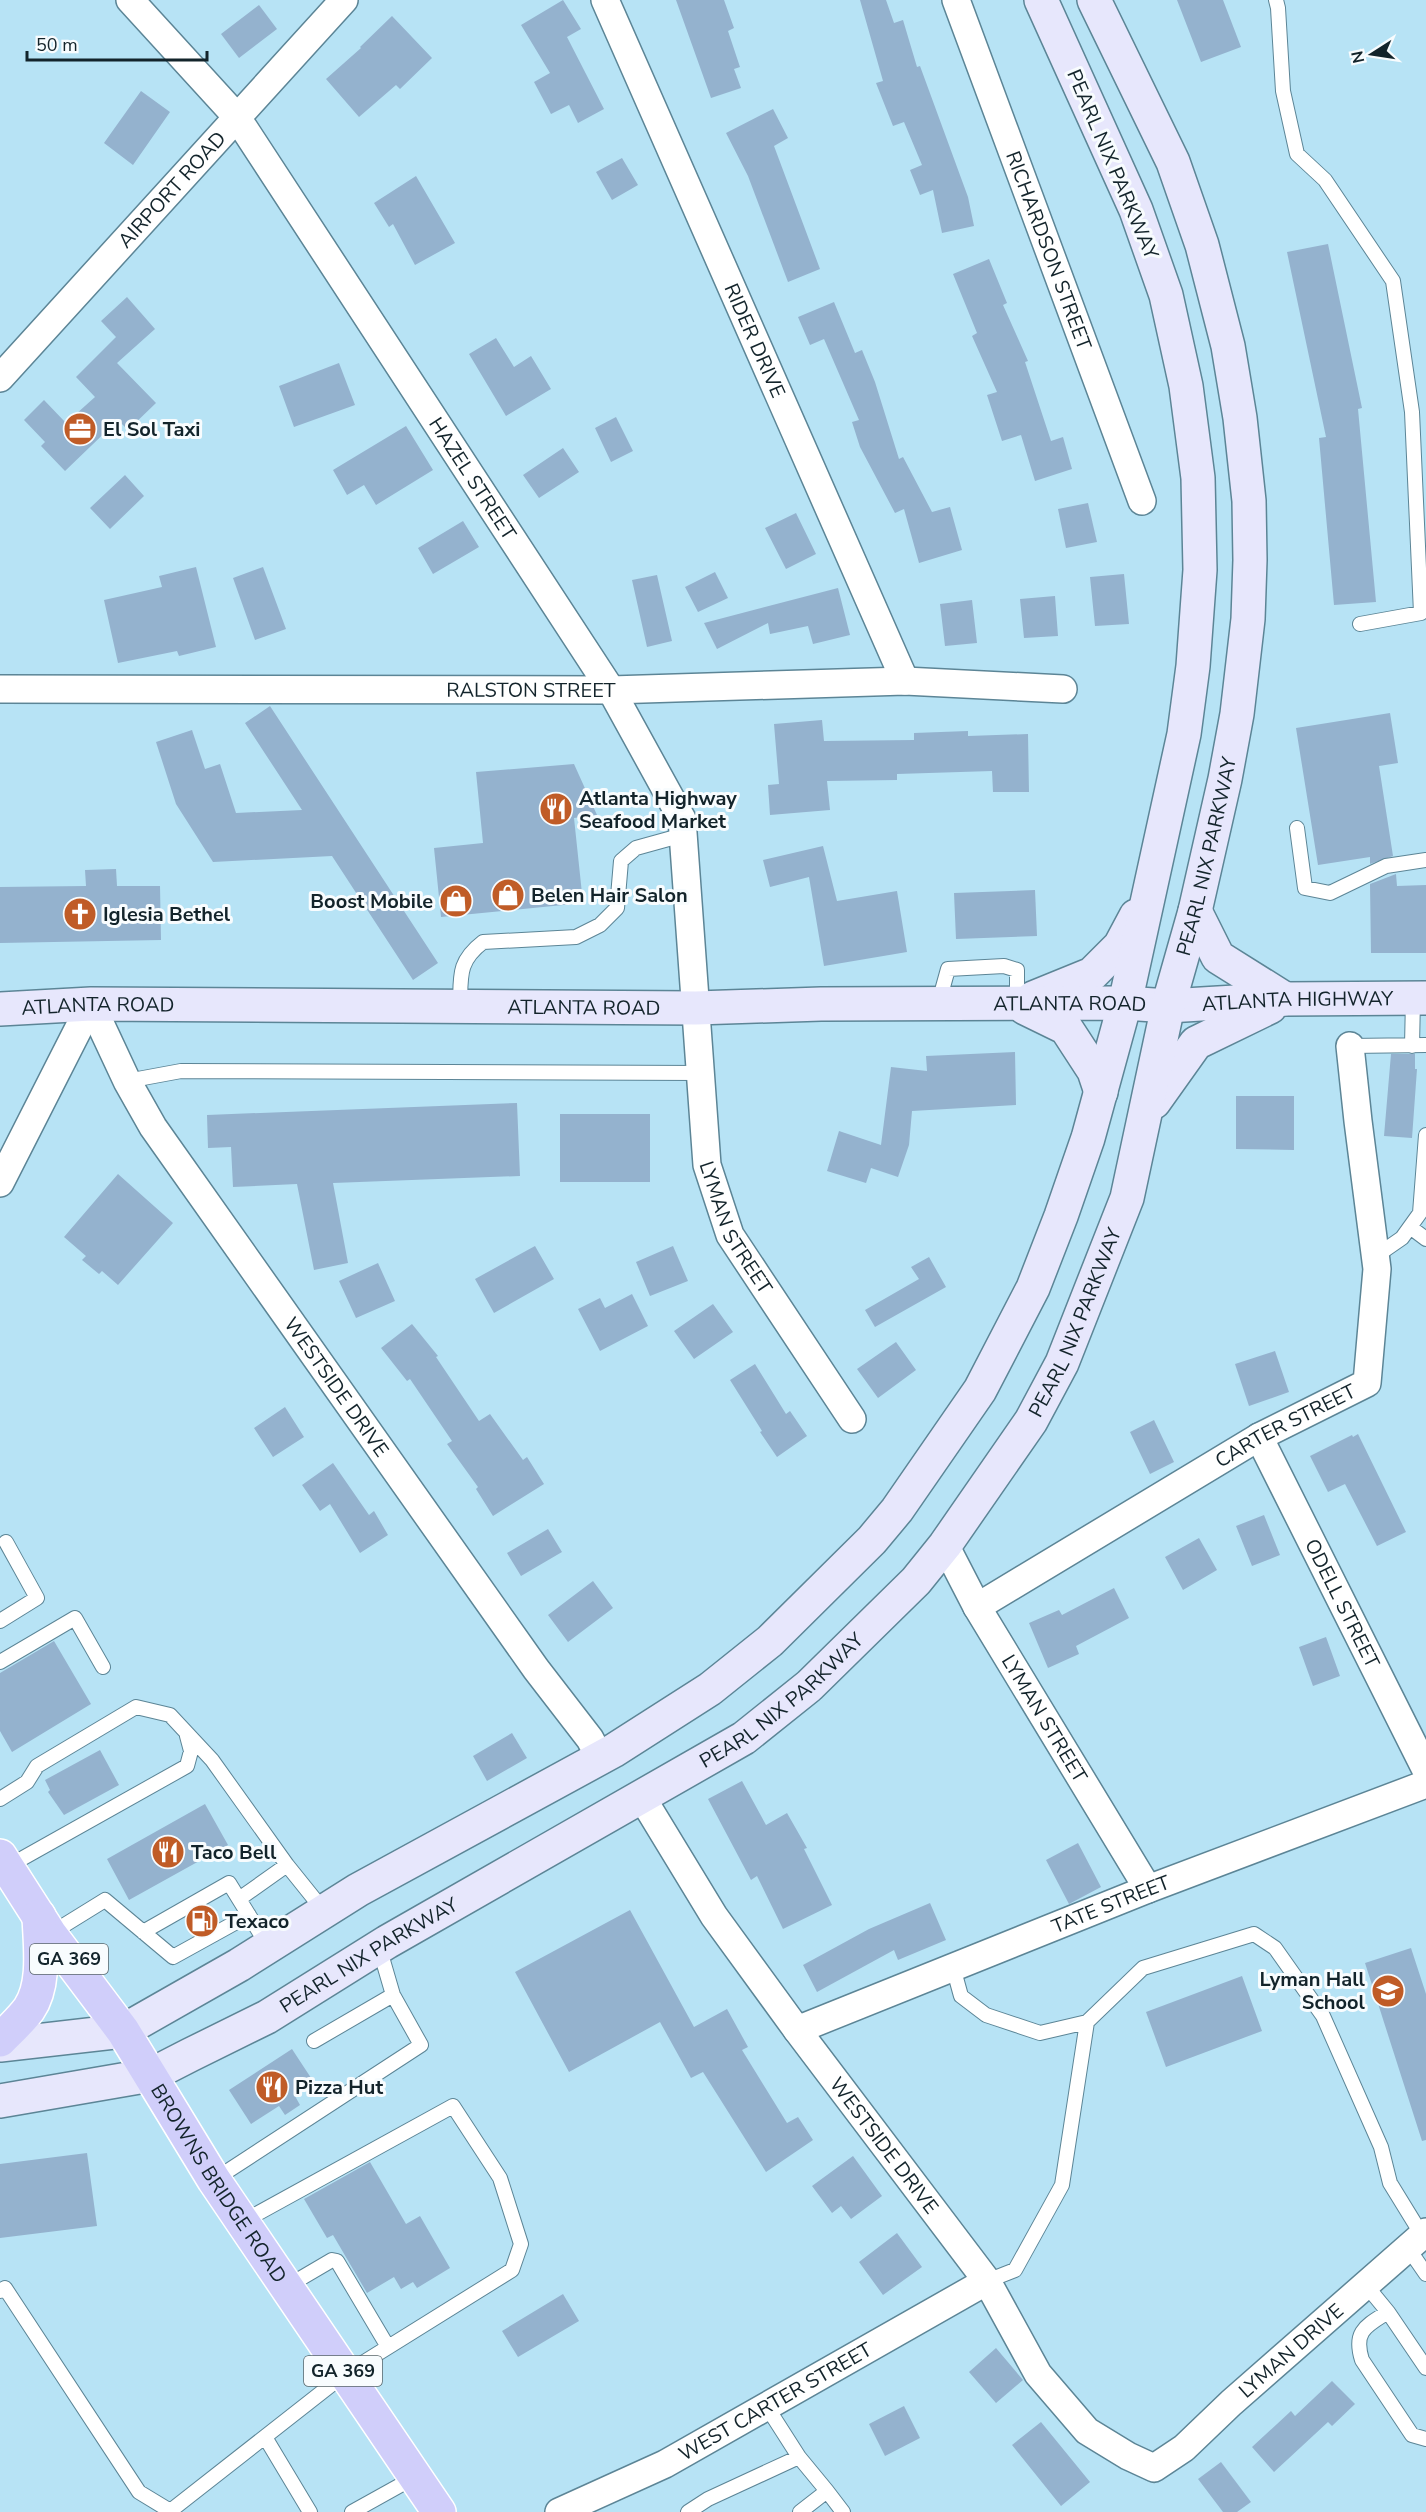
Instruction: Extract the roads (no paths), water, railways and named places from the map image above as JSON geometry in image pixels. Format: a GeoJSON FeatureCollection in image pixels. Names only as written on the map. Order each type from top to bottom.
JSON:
{"type":"FeatureCollection","features":[{"type":"Feature","properties":{"kind":"main road","name":"PEARL NIX PARKWAY"},"geometry":{"type":"LineString","coordinates":[[0,2045],[123,2031],[358,1890],[600,1758],[710,1689],[770,1641],[872,1540],[897,1510],[980,1390],[1033,1288],[1069,1194],[1101,1092],[1125,1003],[1184,734],[1200,570],[1198,478],[1186,386],[1166,296],[1137,210],[1041,0]]}},
{"type":"Feature","properties":{"kind":"main road","name":"PEARL NIX PARKWAY"},"geometry":{"type":"LineString","coordinates":[[0,2101],[151,2075],[267,2017],[379,1947],[744,1738],[809,1686],[916,1581],[945,1545],[1030,1421],[1062,1363],[1127,1198],[1168,1006],[1195,911],[1225,779],[1237,714],[1248,619],[1251,560],[1249,501],[1240,418],[1228,346],[1202,245],[1173,162],[1094,0]]}},
{"type":"Feature","properties":{"kind":"main road"},"geometry":{"type":"LineString","coordinates":[[1017,1005],[1092,974],[1120,946],[1149,890]]}},
{"type":"Feature","properties":{"kind":"main road"},"geometry":{"type":"LineString","coordinates":[[1195,911],[1218,957],[1285,999]]}},
{"type":"Feature","properties":{"kind":"main road","name":"ATLANTA HIGHWAY"},"geometry":{"type":"LineString","coordinates":[[1168,1006],[1285,999],[1420,998]]}},
{"type":"Feature","properties":{"kind":"main road"},"geometry":{"type":"LineString","coordinates":[[1146,1114],[1196,1043],[1285,999]]}},
{"type":"Feature","properties":{"kind":"main road","name":"ATLANTA ROAD"},"geometry":{"type":"LineString","coordinates":[[0,1008],[92,1004],[696,1008],[1125,1003],[1168,1006]]}},
{"type":"Feature","properties":{"kind":"main road"},"geometry":{"type":"LineString","coordinates":[[1017,1005],[1066,1028],[1094,1071],[1101,1092]]}},
{"type":"Feature","properties":{"kind":"main road","name":"BROWNS BRIDGE ROAD"},"geometry":{"type":"LineString","coordinates":[[4,1862],[44,1925],[123,2031],[214,2181],[439,2512]]}},
{"type":"Feature","properties":{"kind":"main road"},"geometry":{"type":"LineString","coordinates":[[0,2040],[30,2007],[37,1989],[44,1925]]}},
{"type":"Feature","properties":{"kind":"street","name":"HAZEL STREET"},"geometry":{"type":"LineString","coordinates":[[130,0],[236,116],[611,690],[682,819],[696,1008]]}},
{"type":"Feature","properties":{"kind":"street","name":"AIRPORT ROAD"},"geometry":{"type":"LineString","coordinates":[[0,378],[236,116],[344,0]]}},
{"type":"Feature","properties":{"kind":"street","name":"RIDER DRIVE"},"geometry":{"type":"LineString","coordinates":[[605,0],[905,681]]}},
{"type":"Feature","properties":{"kind":"street","name":"RICHARDSON STREET"},"geometry":{"type":"LineString","coordinates":[[956,0],[1142,501]]}},
{"type":"Feature","properties":{"kind":"street","name":"RALSTON STREET"},"geometry":{"type":"LineString","coordinates":[[0,689],[611,690],[905,681],[1063,689]]}},
{"type":"Feature","properties":{"kind":"street","name":"WESTSIDE DRIVE"},"geometry":{"type":"LineString","coordinates":[[92,1004],[127,1081],[160,1136],[536,1669],[590,1739],[600,1758]]}},
{"type":"Feature","properties":{"kind":"street"},"geometry":{"type":"LineString","coordinates":[[0,1183],[92,1004]]}},
{"type":"Feature","properties":{"kind":"street","name":"LYMAN STREET"},"geometry":{"type":"LineString","coordinates":[[696,1008],[707,1165],[730,1235],[852,1419]]}},
{"type":"Feature","properties":{"kind":"street","name":"CARTER STREET"},"geometry":{"type":"LineString","coordinates":[[977,1607],[1259,1437],[1367,1383],[1377,1269],[1350,1046]]}},
{"type":"Feature","properties":{"kind":"street","name":"ODELL STREET"},"geometry":{"type":"LineString","coordinates":[[1259,1437],[1426,1770]]}},
{"type":"Feature","properties":{"kind":"street","name":"LYMAN STREET"},"geometry":{"type":"LineString","coordinates":[[945,1545],[977,1607],[1148,1889]]}},
{"type":"Feature","properties":{"kind":"street","name":"TATE STREET"},"geometry":{"type":"LineString","coordinates":[[797,2030],[1148,1889],[1426,1784]]}},
{"type":"Feature","properties":{"kind":"street","name":"WESTSIDE DRIVE"},"geometry":{"type":"LineString","coordinates":[[640,1796],[714,1916],[797,2030],[987,2281],[1038,2374],[1087,2431],[1128,2456],[1154,2468]]}},
{"type":"Feature","properties":{"kind":"street","name":"LYMAN DRIVE"},"geometry":{"type":"LineString","coordinates":[[1154,2468],[1184,2448],[1231,2403],[1419,2238]]}},
{"type":"Feature","properties":{"kind":"street","name":"WEST CARTER STREET"},"geometry":{"type":"LineString","coordinates":[[559,2512],[665,2464],[987,2281]]}},
{"type":"Feature","properties":{"kind":"lane"},"geometry":{"type":"LineString","coordinates":[[1276,0],[1283,91],[1298,154],[1326,180],[1393,281],[1412,412],[1421,613],[1360,624]]}},
{"type":"Feature","properties":{"kind":"lane"},"geometry":{"type":"LineString","coordinates":[[1297,828],[1305,888],[1329,893],[1386,866],[1426,860]]}},
{"type":"Feature","properties":{"kind":"lane"},"geometry":{"type":"LineString","coordinates":[[460,1007],[464,961],[483,942],[576,937],[600,925],[616,908],[621,861],[636,848],[683,835]]}},
{"type":"Feature","properties":{"kind":"lane"},"geometry":{"type":"LineString","coordinates":[[1350,1046],[1419,1046],[1420,998]]}},
{"type":"Feature","properties":{"kind":"lane"},"geometry":{"type":"LineString","coordinates":[[127,1081],[181,1071],[701,1073]]}},
{"type":"Feature","properties":{"kind":"lane"},"geometry":{"type":"LineString","coordinates":[[1376,1256],[1402,1238],[1420,1213],[1426,1135]]}},
{"type":"Feature","properties":{"kind":"lane"},"geometry":{"type":"LineString","coordinates":[[1410,1227],[1426,1239]]}},
{"type":"Feature","properties":{"kind":"lane"},"geometry":{"type":"LineString","coordinates":[[0,1621],[38,1598],[6,1542]]}},
{"type":"Feature","properties":{"kind":"lane"},"geometry":{"type":"LineString","coordinates":[[0,1662],[75,1618],[103,1667]]}},
{"type":"Feature","properties":{"kind":"lane"},"geometry":{"type":"LineString","coordinates":[[0,1799],[27,1782],[37,1766],[136,1707],[170,1715],[212,1760],[287,1865],[324,1911]]}},
{"type":"Feature","properties":{"kind":"lane"},"geometry":{"type":"LineString","coordinates":[[4,1862],[187,1766],[191,1752],[185,1732]]}},
{"type":"Feature","properties":{"kind":"lane"},"geometry":{"type":"LineString","coordinates":[[239,1899],[287,1865]]}},
{"type":"Feature","properties":{"kind":"lane"},"geometry":{"type":"LineString","coordinates":[[143,1932],[229,1883],[264,1936],[268,1946]]}},
{"type":"Feature","properties":{"kind":"lane"},"geometry":{"type":"LineString","coordinates":[[44,1925],[105,1900],[173,1957],[249,1915]]}},
{"type":"Feature","properties":{"kind":"lane"},"geometry":{"type":"LineString","coordinates":[[953,1967],[961,1996],[986,2015],[1040,2033],[1088,2022],[1143,1968],[1254,1934],[1275,1948],[1323,2016],[1382,2147],[1390,2183],[1419,2238],[1426,2274]]}},
{"type":"Feature","properties":{"kind":"lane"},"geometry":{"type":"LineString","coordinates":[[214,2181],[421,2045],[393,1995],[379,1947]]}},
{"type":"Feature","properties":{"kind":"lane"},"geometry":{"type":"LineString","coordinates":[[314,2041],[393,1995]]}},
{"type":"Feature","properties":{"kind":"lane"},"geometry":{"type":"LineString","coordinates":[[987,2281],[1015,2270],[1062,2185],[1088,2022]]}},
{"type":"Feature","properties":{"kind":"lane"},"geometry":{"type":"LineString","coordinates":[[0,2291],[5,2288],[139,2492],[171,2512],[345,2374],[512,2270],[521,2244],[500,2178],[453,2106],[242,2222]]}},
{"type":"Feature","properties":{"kind":"lane"},"geometry":{"type":"LineString","coordinates":[[286,2287],[332,2260],[337,2261],[388,2347]]}},
{"type":"Feature","properties":{"kind":"lane"},"geometry":{"type":"LineString","coordinates":[[1365,2284],[1388,2312],[1426,2368]]}},
{"type":"Feature","properties":{"kind":"lane"},"geometry":{"type":"LineString","coordinates":[[1388,2312],[1364,2328],[1359,2338],[1358,2348],[1362,2360],[1412,2435],[1426,2439]]}},
{"type":"Feature","properties":{"kind":"lane"},"geometry":{"type":"LineString","coordinates":[[767,2407],[799,2457],[843,2512]]}},
{"type":"Feature","properties":{"kind":"lane"},"geometry":{"type":"LineString","coordinates":[[265,2437],[310,2512]]}},
{"type":"Feature","properties":{"kind":"lane"},"geometry":{"type":"LineString","coordinates":[[688,2512],[708,2499],[799,2457]]}},
{"type":"Feature","properties":{"kind":"lane"},"geometry":{"type":"LineString","coordinates":[[352,2512],[415,2477]]}},
{"type":"Feature","properties":{"kind":"lane"},"geometry":{"type":"LineString","coordinates":[[800,2512],[827,2491]]}},
{"type":"Feature","properties":{"kind":"place","name":"El Sol Taxi"},"geometry":{"type":"Point","coordinates":[80,429]}},
{"type":"Feature","properties":{"kind":"place","name":"Atlanta Highway Seafood Market"},"geometry":{"type":"Point","coordinates":[556,809]}},
{"type":"Feature","properties":{"kind":"place","name":"Belen Hair Salon"},"geometry":{"type":"Point","coordinates":[508,895]}},
{"type":"Feature","properties":{"kind":"place","name":"Boost Mobile"},"geometry":{"type":"Point","coordinates":[456,901]}},
{"type":"Feature","properties":{"kind":"place","name":"Iglesia Bethel"},"geometry":{"type":"Point","coordinates":[80,914]}},
{"type":"Feature","properties":{"kind":"place","name":"Taco Bell"},"geometry":{"type":"Point","coordinates":[168,1852]}},
{"type":"Feature","properties":{"kind":"place","name":"Texaco"},"geometry":{"type":"Point","coordinates":[202,1921]}},
{"type":"Feature","properties":{"kind":"place","name":"Lyman Hall School"},"geometry":{"type":"Point","coordinates":[1388,1991]}},
{"type":"Feature","properties":{"kind":"place","name":"Pizza Hut"},"geometry":{"type":"Point","coordinates":[272,2087]}}]}
